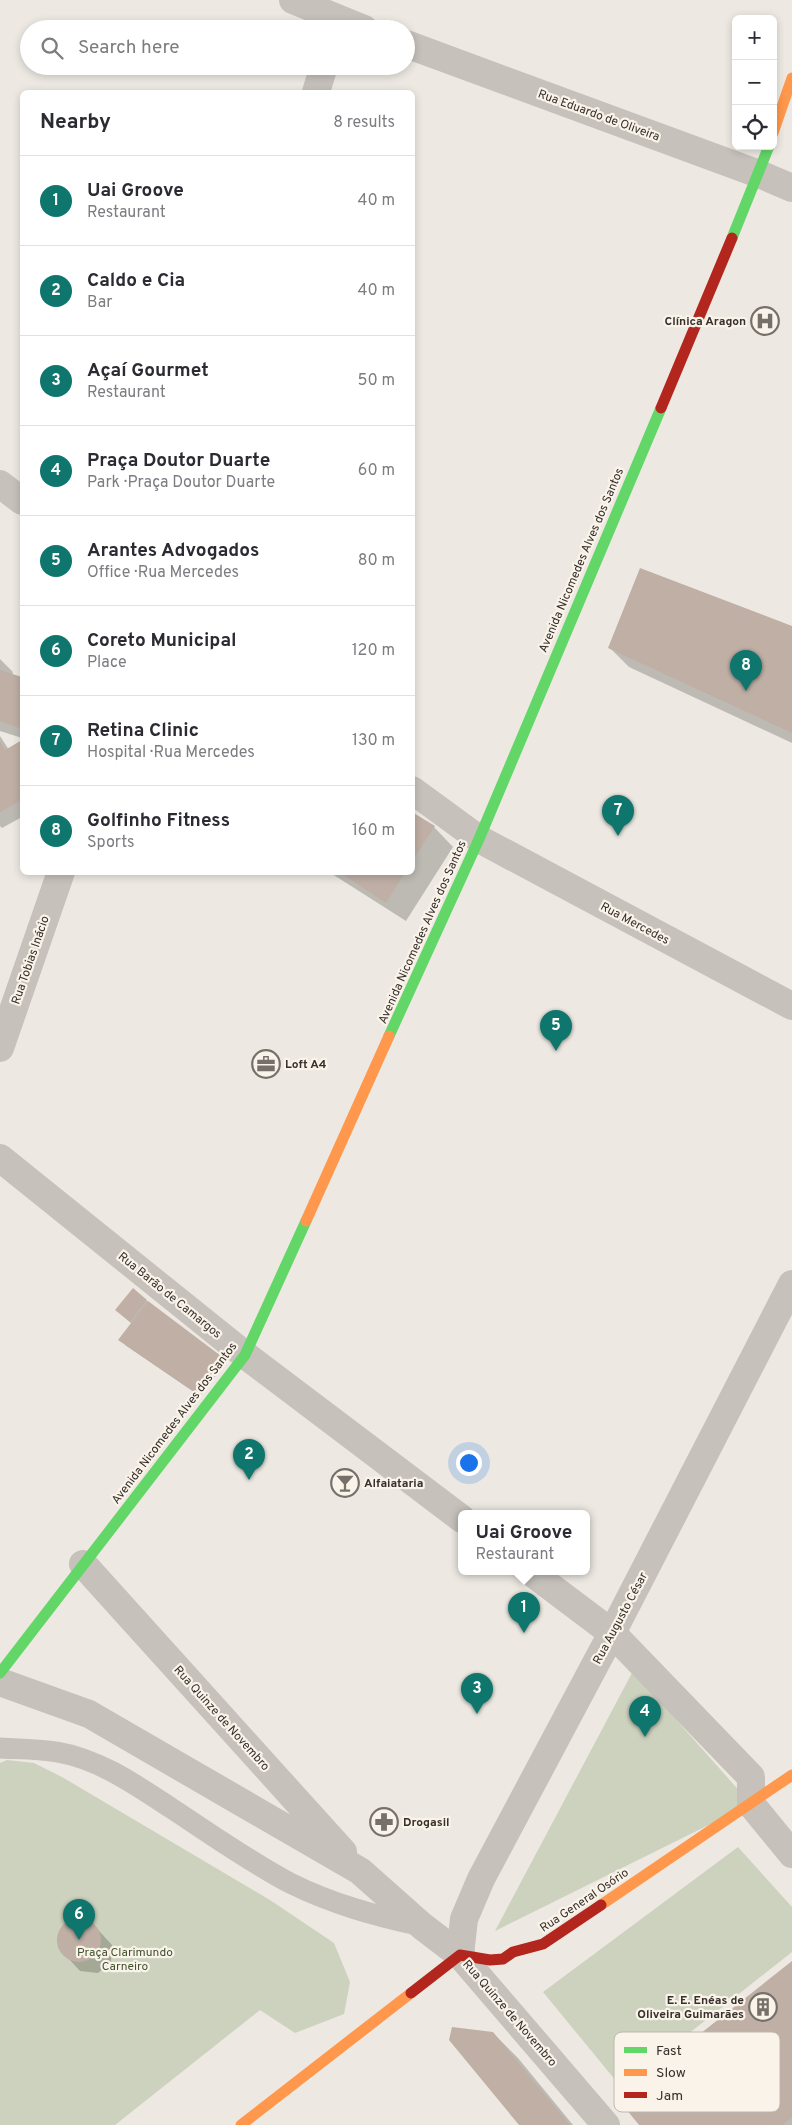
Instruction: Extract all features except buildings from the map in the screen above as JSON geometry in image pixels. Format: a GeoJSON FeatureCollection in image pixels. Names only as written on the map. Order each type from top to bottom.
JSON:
{"type":"FeatureCollection","features":[{"type":"Feature","properties":{"kind":"street"},"geometry":{"type":"LineString","coordinates":[[293,0],[340,16]]}},
{"type":"Feature","properties":{"kind":"street","name":"Rua Eduardo de Oliveira"},"geometry":{"type":"LineString","coordinates":[[415,47],[759,174],[792,188]]}},
{"type":"Feature","properties":{"kind":"street"},"geometry":{"type":"LineString","coordinates":[[317,90],[321,75]]}},
{"type":"Feature","properties":{"kind":"street"},"geometry":{"type":"LineString","coordinates":[[777,121],[792,78]]}},
{"type":"Feature","properties":{"kind":"street","name":"Avenida Nicomedes Alves dos Santos"},"geometry":{"type":"LineString","coordinates":[[0,1673],[244,1355],[479,839],[768,150]]}},
{"type":"Feature","properties":{"kind":"street"},"geometry":{"type":"LineString","coordinates":[[0,484],[20,499]]}},
{"type":"Feature","properties":{"kind":"street","name":"Rua Mercedes"},"geometry":{"type":"LineString","coordinates":[[415,792],[479,839],[792,1006]]}},
{"type":"Feature","properties":{"kind":"street","name":"Rua Tobias Inácio"},"geometry":{"type":"LineString","coordinates":[[0,1048],[60,875]]}},
{"type":"Feature","properties":{"kind":"street","name":"Rua Barão de Camargos"},"geometry":{"type":"LineString","coordinates":[[0,1158],[244,1355],[458,1516]]}},
{"type":"Feature","properties":{"kind":"street","name":"Rua Augusto César"},"geometry":{"type":"LineString","coordinates":[[460,1955],[464,1919],[481,1879],[612,1633],[792,1284]]}},
{"type":"Feature","properties":{"kind":"street","name":"Rua Quinze de Novembro"},"geometry":{"type":"LineString","coordinates":[[83,1564],[360,1871],[422,1926],[460,1955],[606,2125]]}},
{"type":"Feature","properties":{"kind":"street"},"geometry":{"type":"LineString","coordinates":[[535,1575],[612,1633],[751,1777],[751,1804],[792,1854]]}},
{"type":"Feature","properties":{"kind":"street","name":"Rua Quinze de Novembro"},"geometry":{"type":"LineString","coordinates":[[0,1682],[88,1714],[360,1871]]}},
{"type":"Feature","properties":{"kind":"street","name":"Rua General Osório"},"geometry":{"type":"LineString","coordinates":[[460,1955],[490,1960],[503,1959],[513,1952],[543,1944],[792,1775]]}},
{"type":"Feature","properties":{"kind":"street"},"geometry":{"type":"LineString","coordinates":[[241,2125],[460,1955]]}},
{"type":"Feature","properties":{"kind":"lane"},"geometry":{"type":"LineString","coordinates":[[0,1748],[57,1752],[81,1759],[123,1776],[203,1830],[289,1882],[333,1903],[385,1918],[422,1926]]}},
{"type":"Feature","properties":{"kind":"green space"},"geometry":{"type":"Polygon","coordinates":[[[633,1671],[751,1804],[495,1931],[633,1671]]]}},
{"type":"Feature","properties":{"kind":"green space","name":"Praça Clarimundo Carneiro"},"geometry":{"type":"Polygon","coordinates":[[[7,1760],[34,1763],[62,1777],[270,1900],[334,1943],[350,1982],[344,2014],[295,2033],[260,2010],[115,2125],[0,2125],[0,1763],[7,1760]]]}},
{"type":"Feature","properties":{"kind":"green space"},"geometry":{"type":"Polygon","coordinates":[[[738,1847],[792,1907],[792,1952],[691,2032],[614,2032],[614,2078],[543,1992],[738,1847]]]}},
{"type":"Feature","properties":{"kind":"traffic: fast"},"geometry":{"type":"LineString","coordinates":[[732,238],[767,150]]}},
{"type":"Feature","properties":{"kind":"traffic: fast"},"geometry":{"type":"LineString","coordinates":[[389,1036],[479,839],[661,408]]}},
{"type":"Feature","properties":{"kind":"traffic: fast"},"geometry":{"type":"LineString","coordinates":[[0,1673],[245,1355],[306,1221]]}},
{"type":"Feature","properties":{"kind":"traffic: slow"},"geometry":{"type":"LineString","coordinates":[[777,121],[792,78]]}},
{"type":"Feature","properties":{"kind":"traffic: slow"},"geometry":{"type":"LineString","coordinates":[[306,1221],[389,1036]]}},
{"type":"Feature","properties":{"kind":"traffic: slow"},"geometry":{"type":"LineString","coordinates":[[601,1905],[792,1775]]}},
{"type":"Feature","properties":{"kind":"traffic: slow"},"geometry":{"type":"LineString","coordinates":[[241,2125],[411,1993]]}},
{"type":"Feature","properties":{"kind":"traffic: jam"},"geometry":{"type":"LineString","coordinates":[[661,408],[732,238]]}},
{"type":"Feature","properties":{"kind":"traffic: jam"},"geometry":{"type":"LineString","coordinates":[[411,1993],[460,1955],[490,1960],[503,1959],[513,1952],[543,1944],[601,1905]]}},
{"type":"Feature","properties":{"kind":"place","name":"Clínica Aragon"},"geometry":{"type":"Point","coordinates":[765,321]}},
{"type":"Feature","properties":{"kind":"place","name":"Golfinho Fitness"},"geometry":{"type":"Point","coordinates":[746,691]}},
{"type":"Feature","properties":{"kind":"place","name":"Retina Clinic"},"geometry":{"type":"Point","coordinates":[618,836]}},
{"type":"Feature","properties":{"kind":"place","name":"Arantes Advogados"},"geometry":{"type":"Point","coordinates":[556,1051]}},
{"type":"Feature","properties":{"kind":"place","name":"Loft A4"},"geometry":{"type":"Point","coordinates":[266,1064]}},
{"type":"Feature","properties":{"kind":"place","name":"Caldo e Cia"},"geometry":{"type":"Point","coordinates":[249,1480]}},
{"type":"Feature","properties":{"kind":"place","name":"Alfaiataria"},"geometry":{"type":"Point","coordinates":[345,1483]}},
{"type":"Feature","properties":{"kind":"place","name":"Uai Groove"},"geometry":{"type":"Point","coordinates":[524,1633]}},
{"type":"Feature","properties":{"kind":"place","name":"Açaí Gourmet"},"geometry":{"type":"Point","coordinates":[477,1714]}},
{"type":"Feature","properties":{"kind":"place","name":"Praça Doutor Duarte"},"geometry":{"type":"Point","coordinates":[645,1737]}},
{"type":"Feature","properties":{"kind":"place","name":"Drogasil"},"geometry":{"type":"Point","coordinates":[384,1822]}},
{"type":"Feature","properties":{"kind":"place","name":"Coreto Municipal"},"geometry":{"type":"Point","coordinates":[79,1940]}},
{"type":"Feature","properties":{"kind":"place","name":"E. E. Enéas de Oliveira Guimarães"},"geometry":{"type":"Point","coordinates":[763,2007]}}]}
